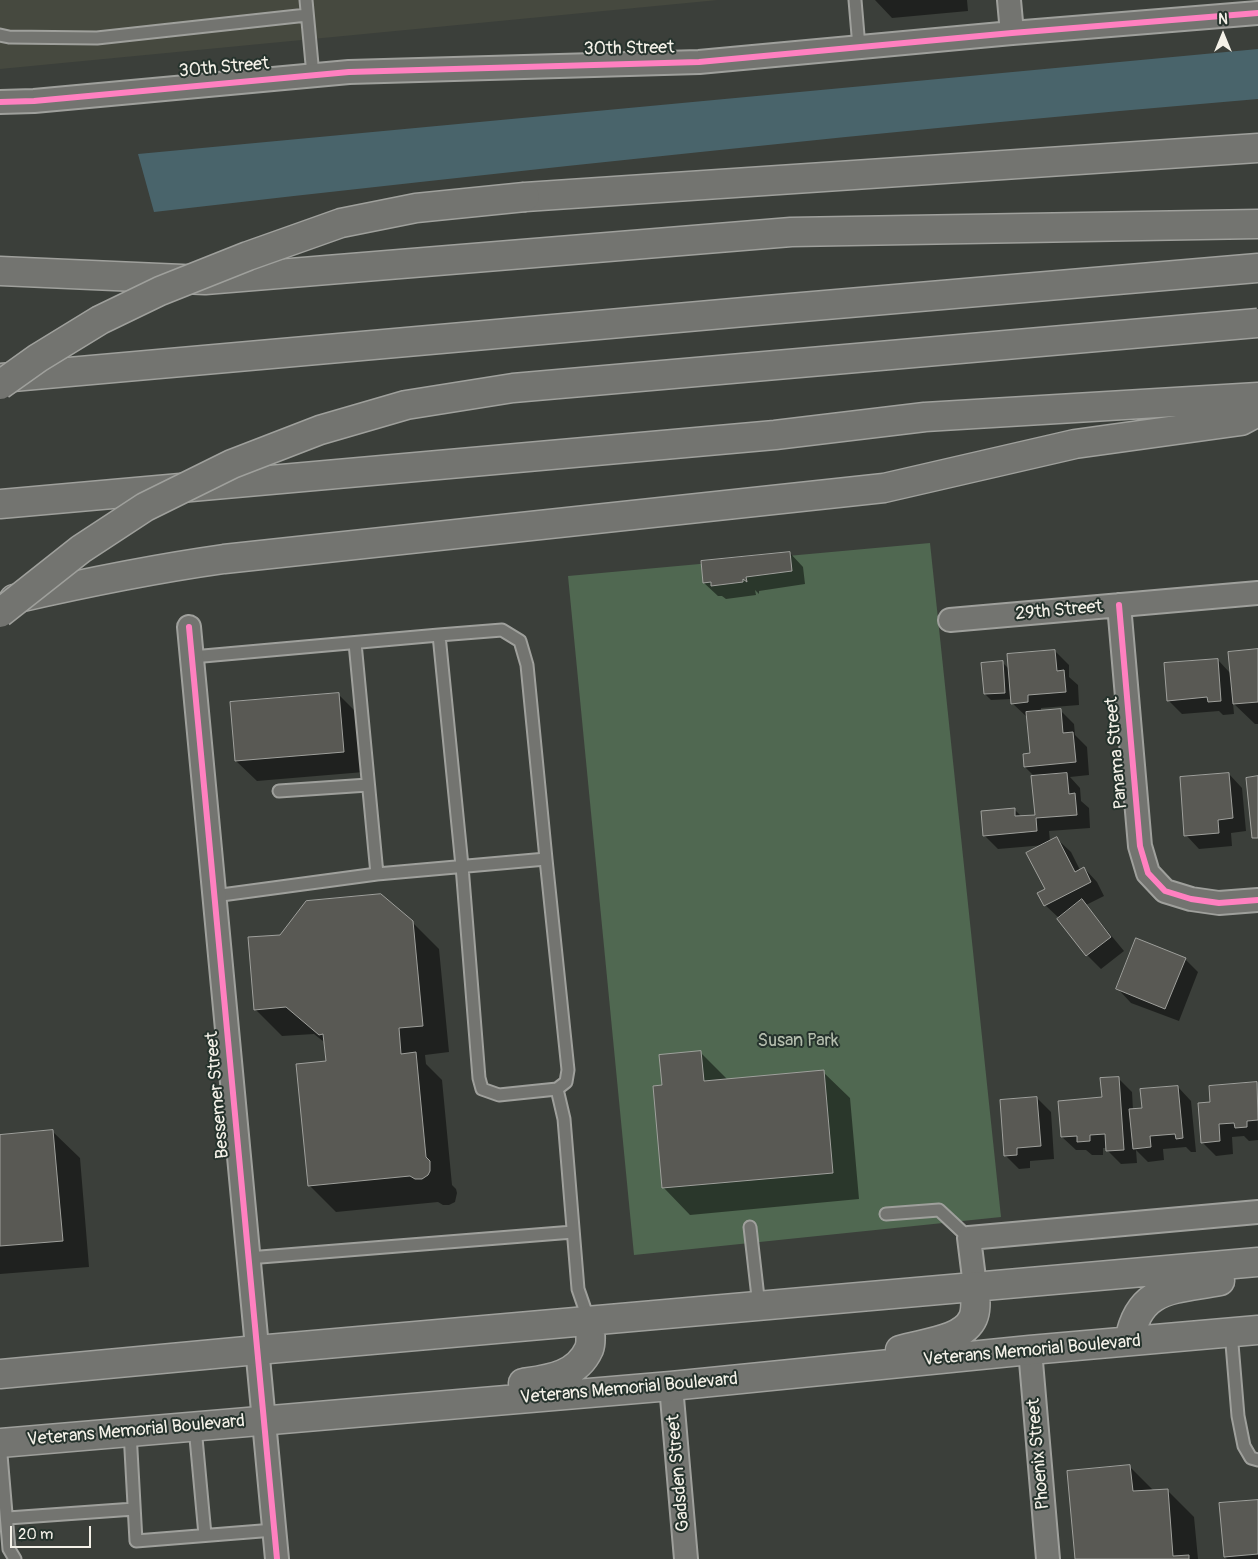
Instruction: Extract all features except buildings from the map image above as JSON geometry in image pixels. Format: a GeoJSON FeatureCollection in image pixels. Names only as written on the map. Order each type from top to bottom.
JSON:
{"type":"FeatureCollection","features":[{"type":"Feature","properties":{"kind":"main road"},"geometry":{"type":"LineString","coordinates":[[0,386],[38,358],[100,320],[160,291],[248,256],[341,223],[416,208],[525,197],[1258,148]]}},
{"type":"Feature","properties":{"kind":"main road"},"geometry":{"type":"LineString","coordinates":[[0,271],[204,280],[791,232],[1258,224]]}},
{"type":"Feature","properties":{"kind":"main road"},"geometry":{"type":"LineString","coordinates":[[0,378],[1258,268]]}},
{"type":"Feature","properties":{"kind":"main road"},"geometry":{"type":"LineString","coordinates":[[0,613],[82,549],[145,507],[232,464],[320,430],[406,405],[513,388],[1258,323]]}},
{"type":"Feature","properties":{"kind":"main road"},"geometry":{"type":"LineString","coordinates":[[0,504],[775,435],[925,417],[1258,397]]}},
{"type":"Feature","properties":{"kind":"main road"},"geometry":{"type":"LineString","coordinates":[[0,602],[96,580],[224,559],[884,488],[1075,444],[1241,421],[1258,412]]}},
{"type":"Feature","properties":{"kind":"main road"},"geometry":{"type":"LineString","coordinates":[[0,1374],[1258,1262]]}},
{"type":"Feature","properties":{"kind":"main road"},"geometry":{"type":"LineString","coordinates":[[1129,1341],[1132,1324],[1139,1311],[1147,1301],[1159,1293],[1258,1273]]}},
{"type":"Feature","properties":{"kind":"main road"},"geometry":{"type":"LineString","coordinates":[[829,1371],[912,1346],[950,1337],[966,1328],[974,1317],[976,1286]]}},
{"type":"Feature","properties":{"kind":"main road"},"geometry":{"type":"LineString","coordinates":[[369,1412],[485,1389],[556,1378],[577,1367],[590,1347],[589,1321]]}},
{"type":"Feature","properties":{"kind":"main road","name":"Veterans Memorial Boulevard"},"geometry":{"type":"LineString","coordinates":[[0,1443],[671,1386],[1030,1350],[1258,1330]]}},
{"type":"Feature","properties":{"kind":"street"},"geometry":{"type":"LineString","coordinates":[[1009,0],[1012,33]]}},
{"type":"Feature","properties":{"kind":"street","name":"30th Street"},"geometry":{"type":"LineString","coordinates":[[0,102],[34,101],[313,75],[533,66],[699,62],[1012,33],[1258,13]]}},
{"type":"Feature","properties":{"kind":"street","name":"29th Street"},"geometry":{"type":"LineString","coordinates":[[950,620],[1258,593]]}},
{"type":"Feature","properties":{"kind":"street","name":"Panama Street"},"geometry":{"type":"LineString","coordinates":[[1119,605],[1140,846],[1148,873],[1165,891],[1191,899],[1219,903],[1258,900]]}},
{"type":"Feature","properties":{"kind":"street","name":"Bessemer Street"},"geometry":{"type":"LineString","coordinates":[[189,627],[277,1559]]}},
{"type":"Feature","properties":{"kind":"street"},"geometry":{"type":"LineString","coordinates":[[976,1286],[969,1238],[1258,1212]]}},
{"type":"Feature","properties":{"kind":"street","name":"Phoenix Street"},"geometry":{"type":"LineString","coordinates":[[1030,1350],[1048,1559]]}},
{"type":"Feature","properties":{"kind":"street","name":"Gadsden Street"},"geometry":{"type":"LineString","coordinates":[[671,1386],[686,1559]]}},
{"type":"Feature","properties":{"kind":"lane"},"geometry":{"type":"LineString","coordinates":[[306,0],[313,75]]}},
{"type":"Feature","properties":{"kind":"lane"},"geometry":{"type":"LineString","coordinates":[[855,0],[859,47]]}},
{"type":"Feature","properties":{"kind":"lane"},"geometry":{"type":"LineString","coordinates":[[0,35],[9,37],[97,38],[307,15]]}},
{"type":"Feature","properties":{"kind":"lane"},"geometry":{"type":"LineString","coordinates":[[192,657],[439,635],[502,630],[520,641],[527,665],[568,1070],[566,1082],[557,1089],[499,1095],[482,1089],[479,1078],[462,866],[439,635]]}},
{"type":"Feature","properties":{"kind":"lane"},"geometry":{"type":"LineString","coordinates":[[356,643],[377,874]]}},
{"type":"Feature","properties":{"kind":"lane"},"geometry":{"type":"LineString","coordinates":[[279,791],[368,785]]}},
{"type":"Feature","properties":{"kind":"lane"},"geometry":{"type":"LineString","coordinates":[[214,896],[377,874],[546,859]]}},
{"type":"Feature","properties":{"kind":"lane"},"geometry":{"type":"LineString","coordinates":[[557,1089],[564,1119],[578,1289],[589,1321]]}},
{"type":"Feature","properties":{"kind":"lane"},"geometry":{"type":"LineString","coordinates":[[886,1214],[939,1210],[969,1238]]}},
{"type":"Feature","properties":{"kind":"lane"},"geometry":{"type":"LineString","coordinates":[[750,1227],[759,1306]]}},
{"type":"Feature","properties":{"kind":"lane"},"geometry":{"type":"LineString","coordinates":[[248,1258],[573,1232]]}},
{"type":"Feature","properties":{"kind":"lane"},"geometry":{"type":"LineString","coordinates":[[1231,1332],[1238,1416],[1244,1446],[1251,1458],[1258,1460]]}},
{"type":"Feature","properties":{"kind":"lane"},"geometry":{"type":"LineString","coordinates":[[195,1426],[204,1535]]}},
{"type":"Feature","properties":{"kind":"lane"},"geometry":{"type":"LineString","coordinates":[[130,1432],[136,1541],[274,1530]]}},
{"type":"Feature","properties":{"kind":"lane"},"geometry":{"type":"LineString","coordinates":[[0,1443],[8,1518],[9,1549],[15,1559]]}},
{"type":"Feature","properties":{"kind":"lane"},"geometry":{"type":"LineString","coordinates":[[8,1518],[134,1509]]}},
{"type":"Feature","properties":{"kind":"shaded area"},"geometry":{"type":"Polygon","coordinates":[[[0,0],[718,0],[0,69],[0,0]]]}},
{"type":"Feature","properties":{"kind":"green space","name":"Susan Park"},"geometry":{"type":"Polygon","coordinates":[[[930,543],[1001,1217],[634,1255],[568,576],[930,543]]]}},
{"type":"Feature","properties":{"kind":"water"},"geometry":{"type":"Polygon","coordinates":[[[1258,49],[1258,99],[705,151],[154,212],[138,154],[1258,49]]]}},
{"type":"Feature","properties":{"kind":"cycle path"},"geometry":{"type":"LineString","coordinates":[[0,102],[34,101],[349,72],[699,62],[1012,33],[1258,13]]}},
{"type":"Feature","properties":{"kind":"cycle path"},"geometry":{"type":"LineString","coordinates":[[1119,605],[1140,846],[1148,873],[1165,891],[1191,899],[1219,903],[1258,900]]}},
{"type":"Feature","properties":{"kind":"cycle path"},"geometry":{"type":"LineString","coordinates":[[189,627],[277,1559]]}}]}
